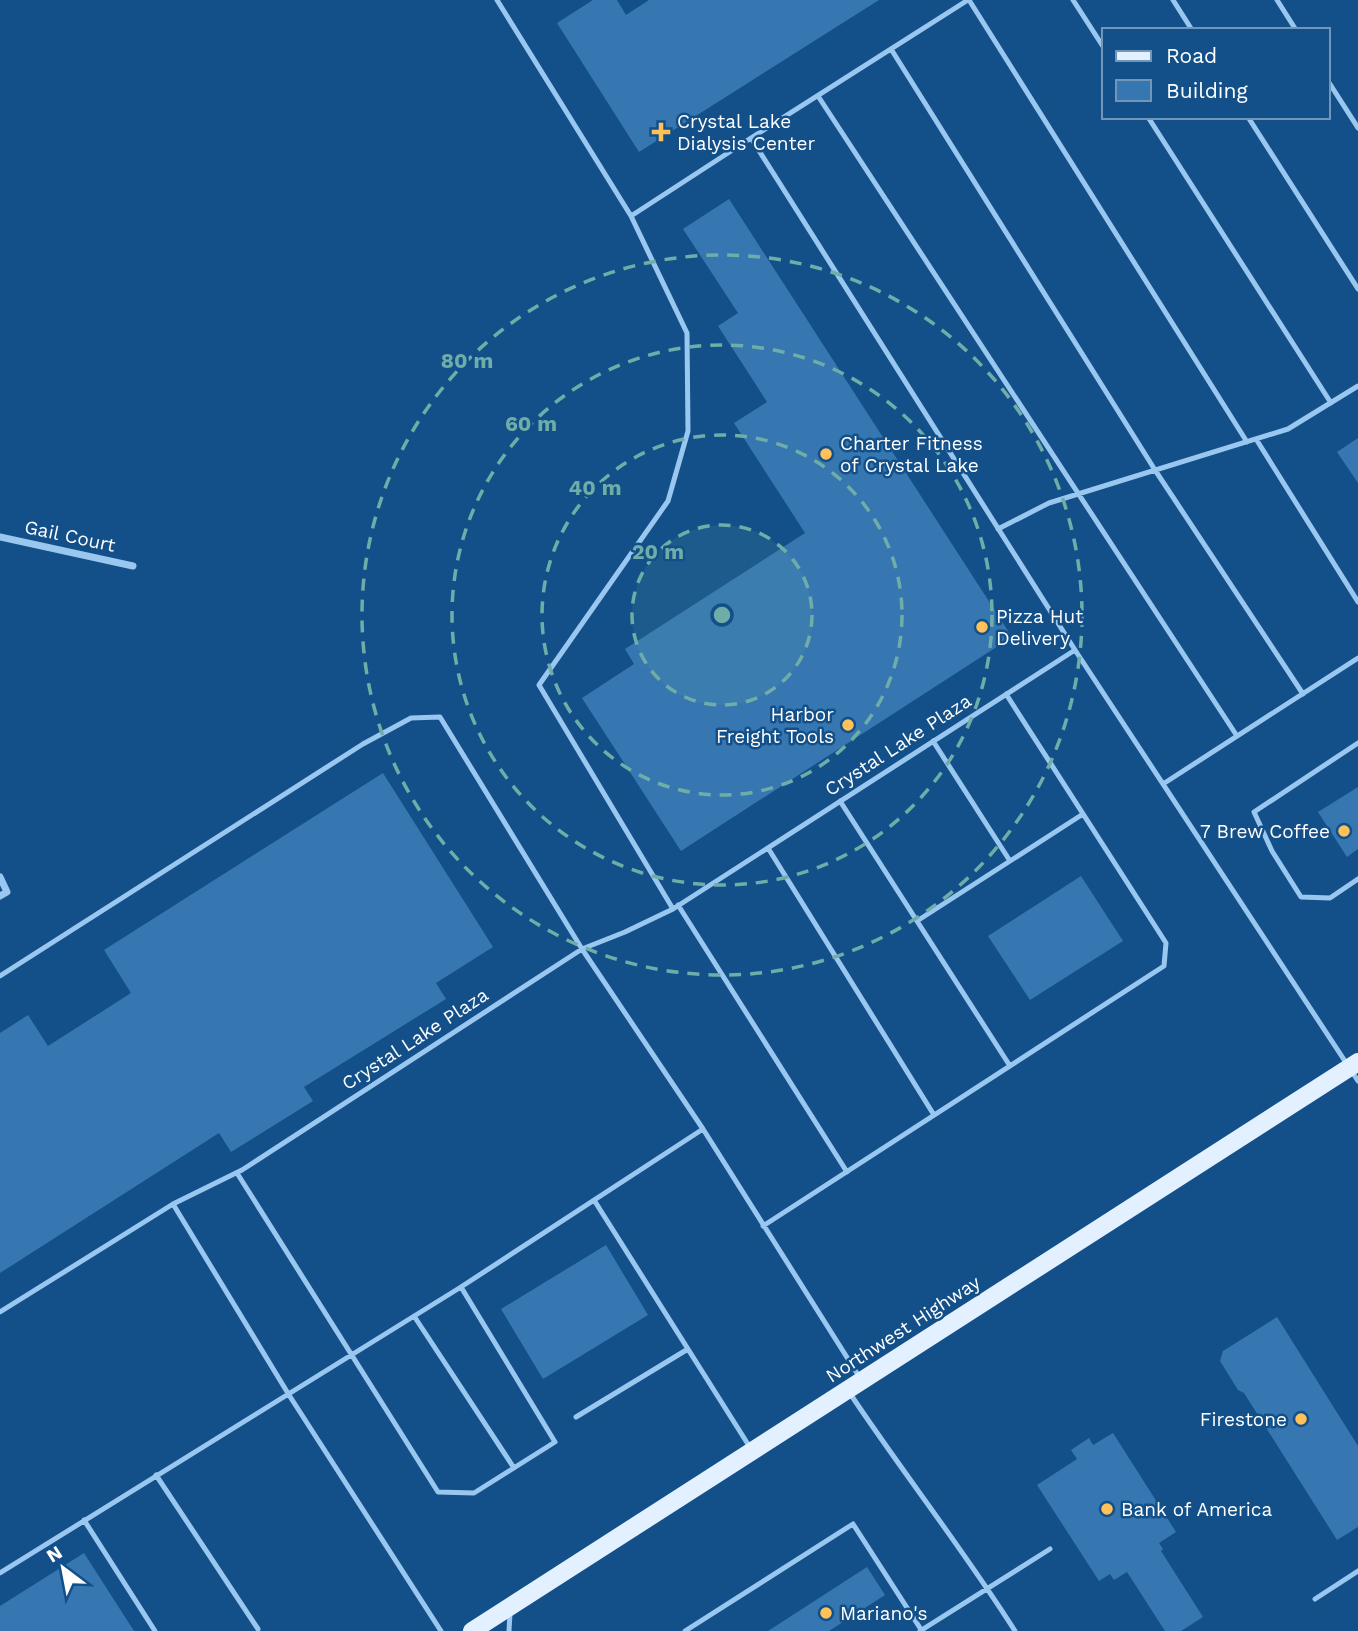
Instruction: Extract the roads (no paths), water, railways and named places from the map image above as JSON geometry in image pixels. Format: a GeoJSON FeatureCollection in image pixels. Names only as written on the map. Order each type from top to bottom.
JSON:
{"type":"FeatureCollection","features":[{"type":"Feature","properties":{"kind":"main road","name":"Northwest Highway"},"geometry":{"type":"LineString","coordinates":[[472,1631],[855,1385],[1355,1070]]}},
{"type":"Feature","properties":{"kind":"street","name":"Gail Court"},"geometry":{"type":"LineString","coordinates":[[0,537],[133,566]]}},
{"type":"Feature","properties":{"kind":"street"},"geometry":{"type":"LineString","coordinates":[[0,877],[4,894]]}},
{"type":"Feature","properties":{"kind":"lane"},"geometry":{"type":"LineString","coordinates":[[497,0],[631,216],[687,333],[688,431],[668,501],[539,685],[676,907],[847,1172]]}},
{"type":"Feature","properties":{"kind":"lane"},"geometry":{"type":"LineString","coordinates":[[631,216],[968,0],[1247,442]]}},
{"type":"Feature","properties":{"kind":"lane"},"geometry":{"type":"LineString","coordinates":[[1073,0],[1102,45]]}},
{"type":"Feature","properties":{"kind":"lane"},"geometry":{"type":"LineString","coordinates":[[1173,0],[1191,28]]}},
{"type":"Feature","properties":{"kind":"lane"},"geometry":{"type":"LineString","coordinates":[[1277,0],[1295,28]]}},
{"type":"Feature","properties":{"kind":"lane"},"geometry":{"type":"LineString","coordinates":[[891,49],[1155,470],[1303,694]]}},
{"type":"Feature","properties":{"kind":"lane"},"geometry":{"type":"LineString","coordinates":[[1330,84],[1358,128]]}},
{"type":"Feature","properties":{"kind":"lane"},"geometry":{"type":"LineString","coordinates":[[818,96],[1237,736]]}},
{"type":"Feature","properties":{"kind":"lane"},"geometry":{"type":"LineString","coordinates":[[1149,119],[1331,404]]}},
{"type":"Feature","properties":{"kind":"lane"},"geometry":{"type":"LineString","coordinates":[[1249,119],[1358,289]]}},
{"type":"Feature","properties":{"kind":"lane"},"geometry":{"type":"LineString","coordinates":[[751,138],[1075,650],[1355,1070]]}},
{"type":"Feature","properties":{"kind":"lane"},"geometry":{"type":"LineString","coordinates":[[998,529],[1049,503],[1288,429],[1358,386]]}},
{"type":"Feature","properties":{"kind":"lane"},"geometry":{"type":"LineString","coordinates":[[1256,439],[1358,602]]}},
{"type":"Feature","properties":{"kind":"lane","name":"Crystal Lake Plaza"},"geometry":{"type":"LineString","coordinates":[[0,1312],[173,1204],[237,1173],[582,949],[676,907],[1075,650]]}},
{"type":"Feature","properties":{"kind":"lane"},"geometry":{"type":"LineString","coordinates":[[1163,784],[1358,658]]}},
{"type":"Feature","properties":{"kind":"lane"},"geometry":{"type":"LineString","coordinates":[[763,1226],[1164,966],[1166,943],[1006,694]]}},
{"type":"Feature","properties":{"kind":"lane"},"geometry":{"type":"LineString","coordinates":[[0,976],[363,744],[411,718],[440,718],[582,949],[703,1129],[763,1226],[855,1385],[884,1444],[1015,1631]]}},
{"type":"Feature","properties":{"kind":"lane"},"geometry":{"type":"LineString","coordinates":[[933,741],[1010,861]]}},
{"type":"Feature","properties":{"kind":"lane"},"geometry":{"type":"LineString","coordinates":[[1358,743],[1254,812],[1272,851],[1301,897],[1330,898],[1358,879]]}},
{"type":"Feature","properties":{"kind":"lane"},"geometry":{"type":"LineString","coordinates":[[840,802],[1010,1066]]}},
{"type":"Feature","properties":{"kind":"lane"},"geometry":{"type":"LineString","coordinates":[[917,921],[1083,814]]}},
{"type":"Feature","properties":{"kind":"lane"},"geometry":{"type":"LineString","coordinates":[[768,848],[934,1115]]}},
{"type":"Feature","properties":{"kind":"lane"},"geometry":{"type":"LineString","coordinates":[[0,1573],[461,1287],[703,1129]]}},
{"type":"Feature","properties":{"kind":"lane"},"geometry":{"type":"LineString","coordinates":[[237,1173],[438,1492],[474,1493],[555,1442],[461,1287]]}},
{"type":"Feature","properties":{"kind":"lane"},"geometry":{"type":"LineString","coordinates":[[594,1200],[752,1451]]}},
{"type":"Feature","properties":{"kind":"lane"},"geometry":{"type":"LineString","coordinates":[[173,1204],[289,1395],[441,1631]]}},
{"type":"Feature","properties":{"kind":"lane"},"geometry":{"type":"LineString","coordinates":[[414,1316],[514,1468]]}},
{"type":"Feature","properties":{"kind":"lane"},"geometry":{"type":"LineString","coordinates":[[576,1417],[688,1349]]}},
{"type":"Feature","properties":{"kind":"lane"},"geometry":{"type":"LineString","coordinates":[[156,1475],[258,1629]]}},
{"type":"Feature","properties":{"kind":"lane"},"geometry":{"type":"LineString","coordinates":[[84,1520],[155,1631]]}},
{"type":"Feature","properties":{"kind":"lane"},"geometry":{"type":"LineString","coordinates":[[685,1631],[853,1524],[921,1631],[1050,1549]]}},
{"type":"Feature","properties":{"kind":"lane"},"geometry":{"type":"LineString","coordinates":[[1315,1599],[1358,1571]]}},
{"type":"Feature","properties":{"kind":"lane"},"geometry":{"type":"LineString","coordinates":[[509,1631],[510,1606]]}},
{"type":"Feature","properties":{"kind":"place","name":"Crystal Lake Dialysis Center"},"geometry":{"type":"Point","coordinates":[661,132]}},
{"type":"Feature","properties":{"kind":"place","name":"Charter Fitness of Crystal Lake"},"geometry":{"type":"Point","coordinates":[826,454]}},
{"type":"Feature","properties":{"kind":"place","name":"Pizza Hut Delivery"},"geometry":{"type":"Point","coordinates":[982,627]}},
{"type":"Feature","properties":{"kind":"place","name":"Harbor Freight Tools"},"geometry":{"type":"Point","coordinates":[848,725]}},
{"type":"Feature","properties":{"kind":"place","name":"7 Brew Coffee"},"geometry":{"type":"Point","coordinates":[1344,831]}},
{"type":"Feature","properties":{"kind":"place","name":"Firestone"},"geometry":{"type":"Point","coordinates":[1301,1419]}},
{"type":"Feature","properties":{"kind":"place","name":"Bank of America"},"geometry":{"type":"Point","coordinates":[1107,1509]}},
{"type":"Feature","properties":{"kind":"place","name":"Mariano's"},"geometry":{"type":"Point","coordinates":[826,1613]}}]}
